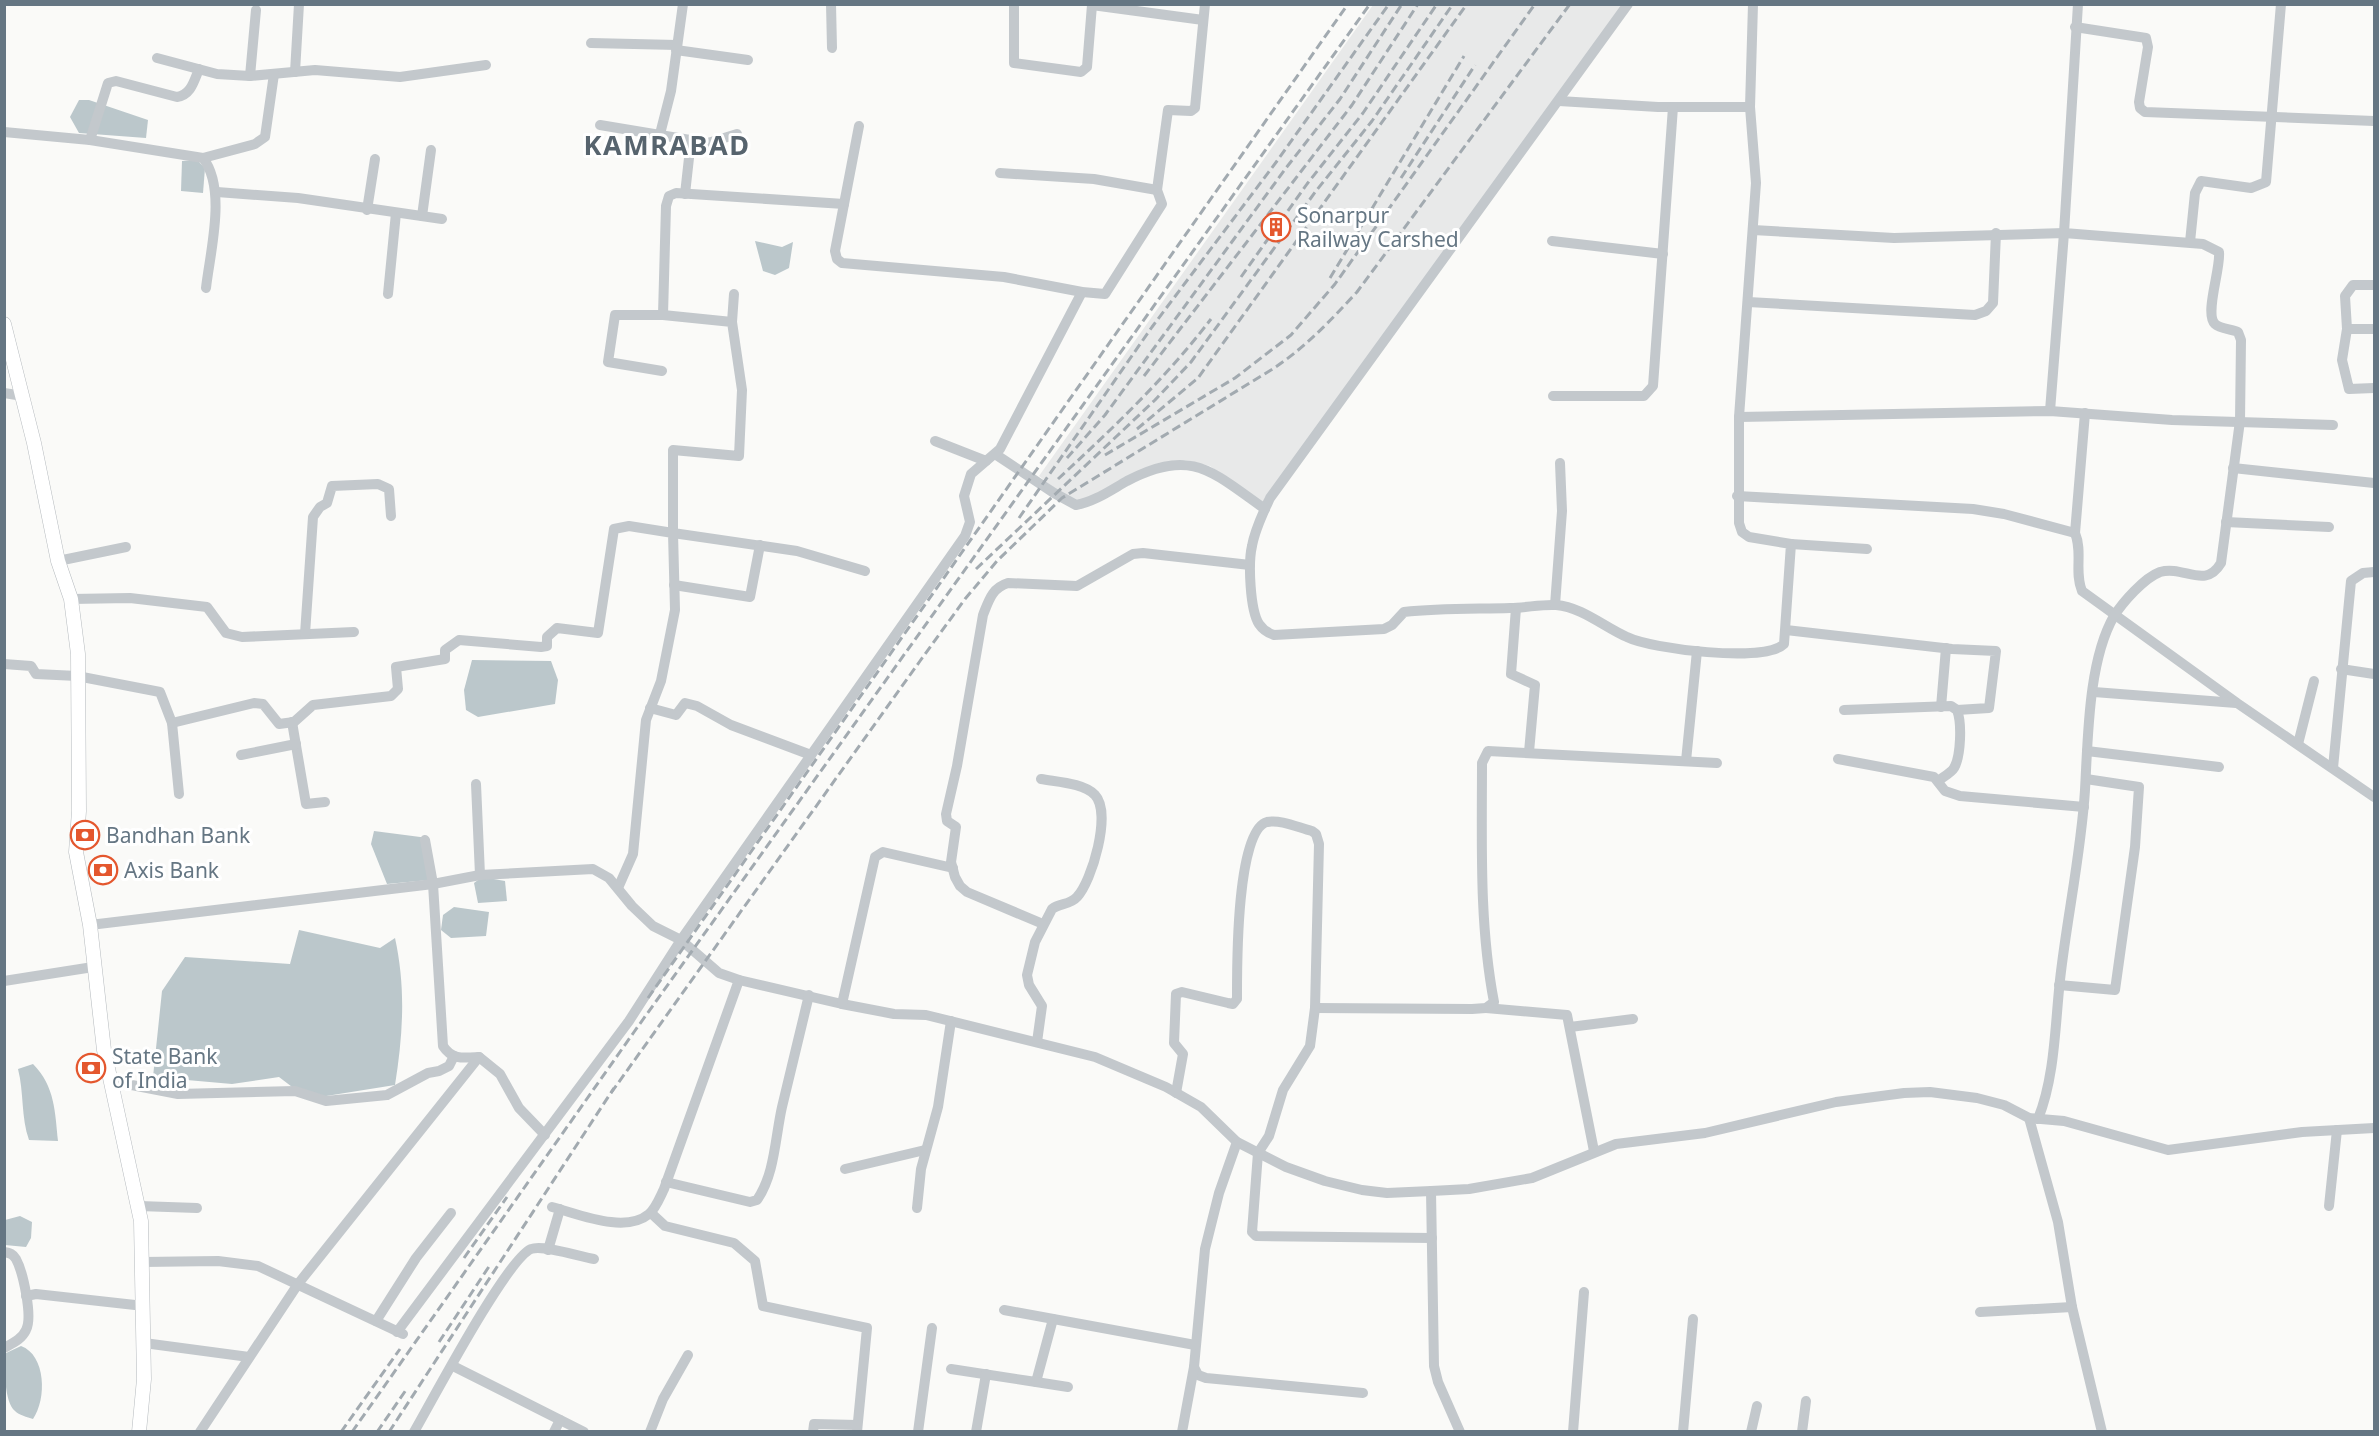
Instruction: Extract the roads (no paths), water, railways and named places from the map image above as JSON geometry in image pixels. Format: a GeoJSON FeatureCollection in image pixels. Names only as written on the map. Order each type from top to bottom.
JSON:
{"type":"FeatureCollection","features":[{"type":"Feature","properties":{"kind":"main road"},"geometry":{"type":"LineString","coordinates":[[4,324],[23,396],[58,561],[71,599],[77,676],[79,811],[76,852],[90,925],[93,968],[104,1050],[139,1206],[144,1306],[144,1379],[139,1431]]}},
{"type":"Feature","properties":{"kind":"street"},"geometry":{"type":"LineString","coordinates":[[295,72],[299,4]]}},
{"type":"Feature","properties":{"kind":"street"},"geometry":{"type":"LineString","coordinates":[[660,134],[671,91],[682,4]]}},
{"type":"Feature","properties":{"kind":"street"},"geometry":{"type":"LineString","coordinates":[[831,4],[832,48]]}},
{"type":"Feature","properties":{"kind":"street"},"geometry":{"type":"LineString","coordinates":[[1014,4],[1014,63],[1082,72],[1087,67],[1092,5],[1203,20]]}},
{"type":"Feature","properties":{"kind":"street"},"geometry":{"type":"LineString","coordinates":[[859,126],[835,251],[837,259],[842,263],[1004,277],[1082,292],[1105,294],[1162,204],[1157,190],[1168,110],[1191,111],[1198,99],[1205,4]]}},
{"type":"Feature","properties":{"kind":"street"},"geometry":{"type":"LineString","coordinates":[[1628,4],[1292,465],[1265,509],[1252,546],[1250,565],[1255,615],[1259,625],[1274,635],[1384,629],[1392,625],[1404,612],[1412,611],[1555,605],[1604,622],[1627,638],[1650,644],[1697,651],[1772,652],[1784,644],[1791,544]]}},
{"type":"Feature","properties":{"kind":"street"},"geometry":{"type":"LineString","coordinates":[[1752,4],[1750,107],[1755,158],[1748,302],[1739,417],[1738,523],[1742,532],[1749,537],[1791,544],[1867,549]]}},
{"type":"Feature","properties":{"kind":"street"},"geometry":{"type":"LineString","coordinates":[[2050,411],[2078,4]]}},
{"type":"Feature","properties":{"kind":"street"},"geometry":{"type":"LineString","coordinates":[[2190,242],[2195,192],[2201,181],[2251,189],[2266,183],[2281,4]]}},
{"type":"Feature","properties":{"kind":"street"},"geometry":{"type":"LineString","coordinates":[[250,76],[256,10]]}},
{"type":"Feature","properties":{"kind":"street"},"geometry":{"type":"LineString","coordinates":[[2075,27],[2145,38],[2148,47],[2139,102],[2140,108],[2145,112],[2374,122]]}},
{"type":"Feature","properties":{"kind":"street"},"geometry":{"type":"LineString","coordinates":[[591,43],[676,48],[748,60]]}},
{"type":"Feature","properties":{"kind":"street"},"geometry":{"type":"LineString","coordinates":[[157,58],[217,74],[250,76],[335,70],[400,77],[486,65]]}},
{"type":"Feature","properties":{"kind":"street"},"geometry":{"type":"LineString","coordinates":[[90,140],[108,83],[116,81],[177,97],[184,96],[189,92],[199,69]]}},
{"type":"Feature","properties":{"kind":"street"},"geometry":{"type":"LineString","coordinates":[[4,132],[90,140],[203,158],[255,144],[265,137],[274,74]]}},
{"type":"Feature","properties":{"kind":"street"},"geometry":{"type":"LineString","coordinates":[[1559,101],[1673,107],[1750,107]]}},
{"type":"Feature","properties":{"kind":"street"},"geometry":{"type":"LineString","coordinates":[[1552,396],[1644,396],[1653,386],[1673,107]]}},
{"type":"Feature","properties":{"kind":"street"},"geometry":{"type":"LineString","coordinates":[[600,125],[708,144],[738,134]]}},
{"type":"Feature","properties":{"kind":"street"},"geometry":{"type":"LineString","coordinates":[[685,194],[691,140]]}},
{"type":"Feature","properties":{"kind":"street"},"geometry":{"type":"LineString","coordinates":[[422,216],[431,150]]}},
{"type":"Feature","properties":{"kind":"street"},"geometry":{"type":"LineString","coordinates":[[203,158],[209,165],[217,192],[206,288]]}},
{"type":"Feature","properties":{"kind":"street"},"geometry":{"type":"LineString","coordinates":[[367,210],[375,159]]}},
{"type":"Feature","properties":{"kind":"street"},"geometry":{"type":"LineString","coordinates":[[1000,173],[1094,179],[1157,190]]}},
{"type":"Feature","properties":{"kind":"street"},"geometry":{"type":"LineString","coordinates":[[217,192],[298,198],[367,210],[442,219]]}},
{"type":"Feature","properties":{"kind":"street"},"geometry":{"type":"LineString","coordinates":[[663,315],[666,206],[669,196],[685,194],[844,204]]}},
{"type":"Feature","properties":{"kind":"street"},"geometry":{"type":"LineString","coordinates":[[388,294],[396,213]]}},
{"type":"Feature","properties":{"kind":"street"},"geometry":{"type":"LineString","coordinates":[[1752,230],[1894,238],[1996,233],[2064,233],[2190,242],[2214,247],[2219,252],[2212,308],[2213,321],[2217,327],[2238,332],[2241,340],[2240,421],[2221,563],[2215,574],[2206,577],[2173,571],[2160,572],[2147,579],[2115,615],[2103,641],[2089,716],[2084,807],[2047,1083],[2034,1119],[2058,1222],[2072,1307],[2102,1431]]}},
{"type":"Feature","properties":{"kind":"street"},"geometry":{"type":"LineString","coordinates":[[1748,302],[1975,315],[1986,311],[1993,303],[1996,233]]}},
{"type":"Feature","properties":{"kind":"street"},"geometry":{"type":"LineString","coordinates":[[1552,241],[1663,254]]}},
{"type":"Feature","properties":{"kind":"street"},"geometry":{"type":"LineString","coordinates":[[2374,285],[2353,285],[2345,296],[2347,329],[2342,360],[2346,384],[2354,390],[2374,388]]}},
{"type":"Feature","properties":{"kind":"street"},"geometry":{"type":"LineString","coordinates":[[143,1262],[258,1266],[400,1333],[629,1021],[681,940],[965,536],[970,522],[964,496],[971,474],[991,458],[1082,292]]}},
{"type":"Feature","properties":{"kind":"street"},"geometry":{"type":"LineString","coordinates":[[618,888],[633,854],[641,754],[650,708],[667,655],[675,609],[673,450],[739,456],[742,390],[732,322],[734,294]]}},
{"type":"Feature","properties":{"kind":"street"},"geometry":{"type":"LineString","coordinates":[[662,371],[608,362],[615,315],[663,315],[732,322]]}},
{"type":"Feature","properties":{"kind":"street"},"geometry":{"type":"LineString","coordinates":[[2347,329],[2374,329]]}},
{"type":"Feature","properties":{"kind":"street"},"geometry":{"type":"LineString","coordinates":[[4,393],[23,396]]}},
{"type":"Feature","properties":{"kind":"street"},"geometry":{"type":"LineString","coordinates":[[1739,417],[2050,411],[2172,420],[2333,425]]}},
{"type":"Feature","properties":{"kind":"street"},"geometry":{"type":"LineString","coordinates":[[2085,413],[2075,532],[2079,545],[2078,576],[2082,591],[2237,703],[2374,797]]}},
{"type":"Feature","properties":{"kind":"street"},"geometry":{"type":"LineString","coordinates":[[935,441],[991,458],[1076,505],[1093,499],[1146,472],[1182,464],[1204,467],[1265,509]]}},
{"type":"Feature","properties":{"kind":"street"},"geometry":{"type":"LineString","coordinates":[[1555,605],[1562,511],[1560,463]]}},
{"type":"Feature","properties":{"kind":"street"},"geometry":{"type":"LineString","coordinates":[[2233,468],[2374,483]]}},
{"type":"Feature","properties":{"kind":"street"},"geometry":{"type":"LineString","coordinates":[[305,634],[313,517],[320,507],[327,503],[332,486],[378,484],[389,489],[391,516]]}},
{"type":"Feature","properties":{"kind":"street"},"geometry":{"type":"LineString","coordinates":[[1737,496],[1973,509],[2004,514],[2075,532]]}},
{"type":"Feature","properties":{"kind":"street"},"geometry":{"type":"LineString","coordinates":[[2226,522],[2329,527]]}},
{"type":"Feature","properties":{"kind":"street"},"geometry":{"type":"LineString","coordinates":[[172,723],[254,703],[263,704],[279,724],[292,722],[313,705],[391,696],[398,688],[396,667],[445,659],[445,650],[459,640],[541,648],[547,646],[547,637],[557,628],[598,633],[614,530],[629,526],[797,551],[865,571]]}},
{"type":"Feature","properties":{"kind":"street"},"geometry":{"type":"LineString","coordinates":[[674,585],[750,597],[760,545]]}},
{"type":"Feature","properties":{"kind":"street"},"geometry":{"type":"LineString","coordinates":[[58,561],[126,547]]}},
{"type":"Feature","properties":{"kind":"street"},"geometry":{"type":"LineString","coordinates":[[1043,924],[967,892],[955,877],[953,868],[956,827],[947,821],[946,814],[957,766],[983,615],[990,596],[998,586],[1008,583],[1077,586],[1133,554],[1143,553],[1250,565]]}},
{"type":"Feature","properties":{"kind":"street"},"geometry":{"type":"LineString","coordinates":[[2333,768],[2351,581],[2363,573],[2374,572]]}},
{"type":"Feature","properties":{"kind":"street"},"geometry":{"type":"LineString","coordinates":[[71,599],[130,598],[192,604],[211,609],[226,633],[242,637],[354,632]]}},
{"type":"Feature","properties":{"kind":"street"},"geometry":{"type":"LineString","coordinates":[[1516,608],[1511,674],[1535,685],[1529,752]]}},
{"type":"Feature","properties":{"kind":"street"},"geometry":{"type":"LineString","coordinates":[[1786,630],[1946,648],[1996,651],[1989,708],[1844,710]]}},
{"type":"Feature","properties":{"kind":"street"},"geometry":{"type":"LineString","coordinates":[[1941,707],[1946,648]]}},
{"type":"Feature","properties":{"kind":"street"},"geometry":{"type":"LineString","coordinates":[[1686,761],[1697,651]]}},
{"type":"Feature","properties":{"kind":"street"},"geometry":{"type":"LineString","coordinates":[[4,664],[31,666],[36,674],[77,676],[160,692],[172,723],[179,795]]}},
{"type":"Feature","properties":{"kind":"street"},"geometry":{"type":"LineString","coordinates":[[2341,669],[2374,674]]}},
{"type":"Feature","properties":{"kind":"street"},"geometry":{"type":"LineString","coordinates":[[2298,744],[2314,681]]}},
{"type":"Feature","properties":{"kind":"street"},"geometry":{"type":"LineString","coordinates":[[2094,692],[2237,703]]}},
{"type":"Feature","properties":{"kind":"street"},"geometry":{"type":"LineString","coordinates":[[650,708],[676,716],[685,703],[697,706],[731,725],[812,755]]}},
{"type":"Feature","properties":{"kind":"street"},"geometry":{"type":"LineString","coordinates":[[1938,781],[1953,770],[1957,759],[1960,717],[1957,710]]}},
{"type":"Feature","properties":{"kind":"street"},"geometry":{"type":"LineString","coordinates":[[292,722],[306,804],[325,802]]}},
{"type":"Feature","properties":{"kind":"street"},"geometry":{"type":"LineString","coordinates":[[241,755],[296,744]]}},
{"type":"Feature","properties":{"kind":"street"},"geometry":{"type":"LineString","coordinates":[[1486,1008],[1494,1002],[1489,975],[1482,866],[1482,763],[1488,751],[1717,763]]}},
{"type":"Feature","properties":{"kind":"street"},"geometry":{"type":"LineString","coordinates":[[2087,751],[2219,767]]}},
{"type":"Feature","properties":{"kind":"street"},"geometry":{"type":"LineString","coordinates":[[1838,759],[1934,777],[1945,791],[1960,796],[2084,807]]}},
{"type":"Feature","properties":{"kind":"street"},"geometry":{"type":"LineString","coordinates":[[1037,1042],[1042,1006],[1029,985],[1027,975],[1043,924],[1052,909],[1071,903],[1078,896],[1096,854],[1102,819],[1101,804],[1095,795],[1086,789],[1041,779]]}},
{"type":"Feature","properties":{"kind":"street"},"geometry":{"type":"LineString","coordinates":[[2059,985],[2115,990],[2134,847],[2139,788],[2086,779]]}},
{"type":"Feature","properties":{"kind":"street"},"geometry":{"type":"LineString","coordinates":[[476,784],[480,875]]}},
{"type":"Feature","properties":{"kind":"street"},"geometry":{"type":"LineString","coordinates":[[1176,1093],[1183,1054],[1174,1042],[1176,994],[1182,992],[1228,1003],[1236,1002],[1238,948],[1247,856],[1257,828],[1267,822],[1279,822],[1312,831],[1318,838],[1315,1008],[1308,1053],[1283,1090],[1269,1136],[1258,1153],[1251,1226],[1256,1236],[1432,1238]]}},
{"type":"Feature","properties":{"kind":"street"},"geometry":{"type":"LineString","coordinates":[[424,840],[433,884],[443,1046],[448,1054],[454,1056],[479,1057],[500,1074],[519,1108],[544,1135]]}},
{"type":"Feature","properties":{"kind":"street"},"geometry":{"type":"LineString","coordinates":[[842,1004],[875,857],[883,852],[953,868]]}},
{"type":"Feature","properties":{"kind":"street"},"geometry":{"type":"LineString","coordinates":[[90,925],[433,884],[480,875],[593,869],[609,878],[653,926],[681,940],[713,969],[739,980],[842,1004],[951,1021],[1095,1057],[1176,1093],[1201,1107],[1237,1142],[1258,1153],[1315,1178],[1362,1190],[1387,1193],[1469,1189],[1532,1178],[1616,1144],[1705,1134],[1836,1102],[1930,1092],[1977,1098],[2004,1105],[2034,1119],[2084,1126],[2136,1143],[2168,1150],[2337,1130],[2374,1128]]}},
{"type":"Feature","properties":{"kind":"street"},"geometry":{"type":"LineString","coordinates":[[4,981],[93,968]]}},
{"type":"Feature","properties":{"kind":"street"},"geometry":{"type":"LineString","coordinates":[[548,1250],[556,1208],[618,1222],[637,1222],[651,1213],[666,1182],[739,980]]}},
{"type":"Feature","properties":{"kind":"street"},"geometry":{"type":"LineString","coordinates":[[666,1182],[750,1202],[757,1200],[763,1191],[773,1157],[809,995]]}},
{"type":"Feature","properties":{"kind":"street"},"geometry":{"type":"LineString","coordinates":[[1315,1008],[1486,1008],[1567,1015],[1594,1151]]}},
{"type":"Feature","properties":{"kind":"street"},"geometry":{"type":"LineString","coordinates":[[1570,1027],[1634,1019]]}},
{"type":"Feature","properties":{"kind":"street"},"geometry":{"type":"LineString","coordinates":[[917,1208],[925,1150],[938,1107],[951,1021]]}},
{"type":"Feature","properties":{"kind":"street"},"geometry":{"type":"LineString","coordinates":[[111,1081],[178,1094],[295,1090],[326,1101],[387,1095],[428,1073],[449,1066],[454,1056]]}},
{"type":"Feature","properties":{"kind":"street"},"geometry":{"type":"LineString","coordinates":[[200,1431],[298,1284],[479,1057]]}},
{"type":"Feature","properties":{"kind":"street"},"geometry":{"type":"LineString","coordinates":[[2329,1206],[2337,1130]]}},
{"type":"Feature","properties":{"kind":"street"},"geometry":{"type":"LineString","coordinates":[[1182,1431],[1194,1367],[1205,1249],[1219,1193],[1237,1142]]}},
{"type":"Feature","properties":{"kind":"street"},"geometry":{"type":"LineString","coordinates":[[845,1169],[925,1150]]}},
{"type":"Feature","properties":{"kind":"street"},"geometry":{"type":"LineString","coordinates":[[1431,1191],[1434,1366],[1438,1382],[1460,1431]]}},
{"type":"Feature","properties":{"kind":"street"},"geometry":{"type":"LineString","coordinates":[[139,1206],[197,1208]]}},
{"type":"Feature","properties":{"kind":"street"},"geometry":{"type":"LineString","coordinates":[[376,1321],[416,1258],[451,1213]]}},
{"type":"Feature","properties":{"kind":"street"},"geometry":{"type":"LineString","coordinates":[[651,1213],[665,1226],[735,1243],[755,1261],[763,1306],[867,1328],[857,1428],[814,1424],[813,1431]]}},
{"type":"Feature","properties":{"kind":"street"},"geometry":{"type":"LineString","coordinates":[[414,1431],[487,1303],[523,1255],[531,1249],[594,1259]]}},
{"type":"Feature","properties":{"kind":"street"},"geometry":{"type":"LineString","coordinates":[[4,1251],[12,1254],[16,1260],[26,1296],[28,1324],[26,1331],[4,1347]]}},
{"type":"Feature","properties":{"kind":"street"},"geometry":{"type":"LineString","coordinates":[[1573,1431],[1584,1292]]}},
{"type":"Feature","properties":{"kind":"street"},"geometry":{"type":"LineString","coordinates":[[26,1296],[36,1294],[144,1306]]}},
{"type":"Feature","properties":{"kind":"street"},"geometry":{"type":"LineString","coordinates":[[1980,1312],[2072,1307]]}},
{"type":"Feature","properties":{"kind":"street"},"geometry":{"type":"LineString","coordinates":[[1004,1310],[1195,1345]]}},
{"type":"Feature","properties":{"kind":"street"},"geometry":{"type":"LineString","coordinates":[[1036,1382],[1053,1319]]}},
{"type":"Feature","properties":{"kind":"street"},"geometry":{"type":"LineString","coordinates":[[1683,1431],[1693,1319]]}},
{"type":"Feature","properties":{"kind":"street"},"geometry":{"type":"LineString","coordinates":[[918,1431],[932,1328]]}},
{"type":"Feature","properties":{"kind":"street"},"geometry":{"type":"LineString","coordinates":[[144,1343],[249,1358]]}},
{"type":"Feature","properties":{"kind":"street"},"geometry":{"type":"LineString","coordinates":[[650,1431],[663,1400],[688,1355]]}},
{"type":"Feature","properties":{"kind":"street"},"geometry":{"type":"LineString","coordinates":[[453,1366],[584,1431]]}},
{"type":"Feature","properties":{"kind":"street"},"geometry":{"type":"LineString","coordinates":[[1194,1367],[1198,1375],[1206,1378],[1363,1393]]}},
{"type":"Feature","properties":{"kind":"street"},"geometry":{"type":"LineString","coordinates":[[951,1369],[1068,1387]]}},
{"type":"Feature","properties":{"kind":"street"},"geometry":{"type":"LineString","coordinates":[[976,1431],[986,1374]]}},
{"type":"Feature","properties":{"kind":"street"},"geometry":{"type":"LineString","coordinates":[[1802,1431],[1806,1401]]}},
{"type":"Feature","properties":{"kind":"street"},"geometry":{"type":"LineString","coordinates":[[1751,1431],[1757,1406]]}},
{"type":"Feature","properties":{"kind":"street"},"geometry":{"type":"LineString","coordinates":[[554,1431],[560,1420]]}},
{"type":"Feature","properties":{"kind":"railway"},"geometry":{"type":"LineString","coordinates":[[648,998],[1348,4]]}},
{"type":"Feature","properties":{"kind":"railway"},"geometry":{"type":"LineString","coordinates":[[352,1432],[634,1032],[1370,4]]}},
{"type":"Feature","properties":{"kind":"railway"},"geometry":{"type":"LineString","coordinates":[[1019,518],[1152,327],[1277,161],[1389,4]]}},
{"type":"Feature","properties":{"kind":"railway"},"geometry":{"type":"LineString","coordinates":[[1067,458],[1105,415],[1286,168],[1340,99],[1402,4]]}},
{"type":"Feature","properties":{"kind":"railway"},"geometry":{"type":"LineString","coordinates":[[1144,376],[1352,105],[1418,4]]}},
{"type":"Feature","properties":{"kind":"railway"},"geometry":{"type":"LineString","coordinates":[[1241,277],[1307,184],[1363,113],[1437,4]]}},
{"type":"Feature","properties":{"kind":"railway"},"geometry":{"type":"LineString","coordinates":[[976,569],[1155,400],[1191,362],[1316,191],[1372,121],[1453,4]]}},
{"type":"Feature","properties":{"kind":"railway"},"geometry":{"type":"LineString","coordinates":[[1137,429],[1198,378],[1467,4]]}},
{"type":"Feature","properties":{"kind":"railway"},"geometry":{"type":"LineString","coordinates":[[1105,455],[1235,378],[1291,335],[1335,284],[1535,4]]}},
{"type":"Feature","properties":{"kind":"railway"},"geometry":{"type":"LineString","coordinates":[[611,1093],[920,661],[965,599],[997,561],[1062,498],[1271,370],[1317,334],[1357,292],[1570,4]]}},
{"type":"Feature","properties":{"kind":"railway"},"geometry":{"type":"LineString","coordinates":[[1330,278],[1464,56]]}},
{"type":"Feature","properties":{"kind":"railway"},"geometry":{"type":"LineString","coordinates":[[1401,178],[1475,65]]}},
{"type":"Feature","properties":{"kind":"railway"},"geometry":{"type":"LineString","coordinates":[[1058,479],[1119,422],[1194,341],[1211,319]]}},
{"type":"Feature","properties":{"kind":"railway"},"geometry":{"type":"LineString","coordinates":[[389,1432],[614,1088]]}},
{"type":"Feature","properties":{"kind":"railway"},"geometry":{"type":"LineString","coordinates":[[464,1258],[507,1197]]}},
{"type":"Feature","properties":{"kind":"railway"},"geometry":{"type":"LineString","coordinates":[[439,1342],[490,1265]]}},
{"type":"Feature","properties":{"kind":"railway"},"geometry":{"type":"LineString","coordinates":[[341,1432],[400,1349]]}},
{"type":"Feature","properties":{"kind":"railway"},"geometry":{"type":"LineString","coordinates":[[377,1432],[406,1390]]}},
{"type":"Feature","properties":{"kind":"place","name":"Sonarpur Railway Carshed"},"geometry":{"type":"Point","coordinates":[1276,227]}},
{"type":"Feature","properties":{"kind":"place","name":"Bandhan Bank"},"geometry":{"type":"Point","coordinates":[85,835]}},
{"type":"Feature","properties":{"kind":"place","name":"Axis Bank"},"geometry":{"type":"Point","coordinates":[103,870]}},
{"type":"Feature","properties":{"kind":"place","name":"State Bank of India"},"geometry":{"type":"Point","coordinates":[91,1068]}},
{"type":"Feature","properties":{"kind":"district","name":"KAMRABAD"},"geometry":{"type":"Point","coordinates":[667,144]}}]}
